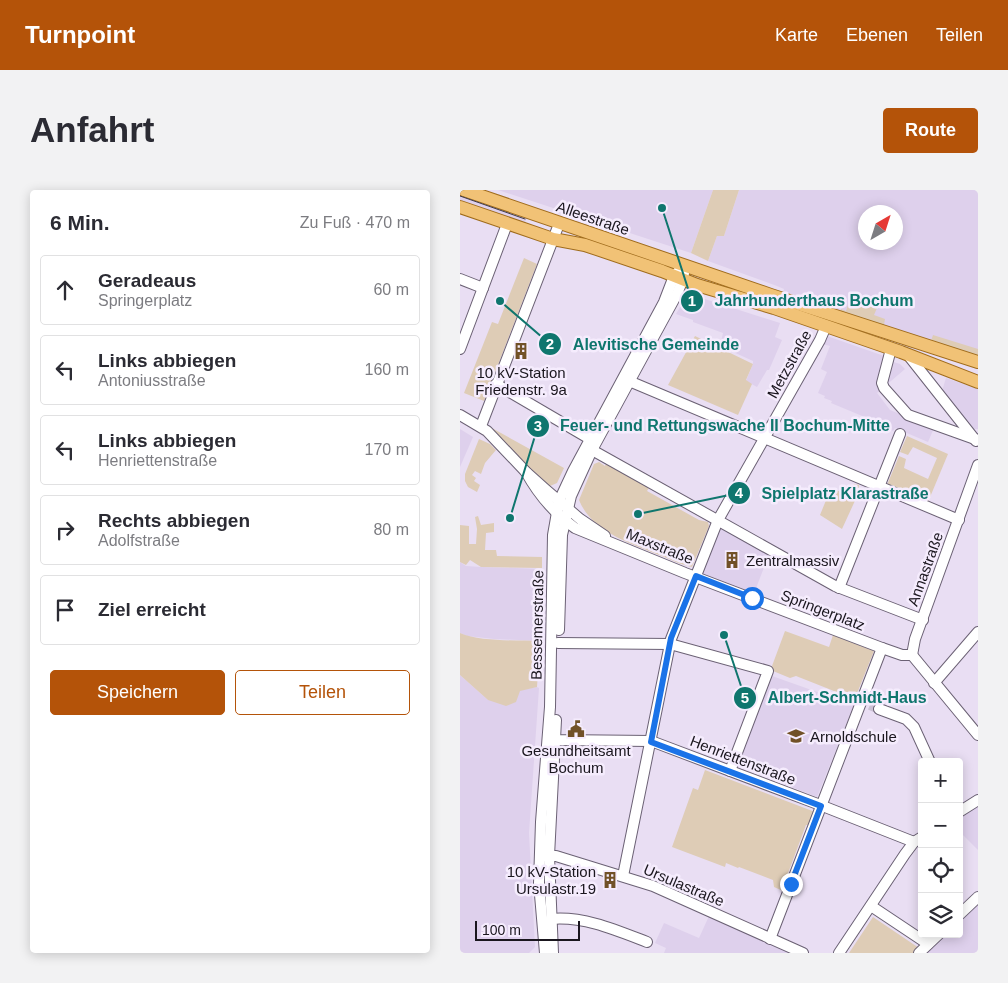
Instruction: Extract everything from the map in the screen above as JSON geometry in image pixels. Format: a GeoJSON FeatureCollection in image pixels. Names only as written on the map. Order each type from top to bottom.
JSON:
{"type":"FeatureCollection","features":[{"type":"Feature","properties":{"kind":"main road","name":"Alleestraße"},"geometry":{"type":"LineString","coordinates":[[464,190],[559,224],[684,265],[893,343],[908,356],[978,382]]}},
{"type":"Feature","properties":{"kind":"main road","name":"Alleestraße"},"geometry":{"type":"LineString","coordinates":[[460,207],[553,240],[585,245],[826,326],[978,362]]}},
{"type":"Feature","properties":{"kind":"street"},"geometry":{"type":"LineString","coordinates":[[460,350],[508,224]]}},
{"type":"Feature","properties":{"kind":"street"},"geometry":{"type":"LineString","coordinates":[[480,426],[559,224]]}},
{"type":"Feature","properties":{"kind":"street"},"geometry":{"type":"LineString","coordinates":[[679,278],[684,265]]}},
{"type":"Feature","properties":{"kind":"street","name":"Bessemerstraße"},"geometry":{"type":"LineString","coordinates":[[552,739],[553,535],[559,501],[573,471],[629,381],[678,294],[679,278]]}},
{"type":"Feature","properties":{"kind":"street","name":"Bessemerstraße"},"geometry":{"type":"LineString","coordinates":[[553,953],[545,856],[543,796],[552,739],[564,521],[591,444],[664,302],[679,278]]}},
{"type":"Feature","properties":{"kind":"street"},"geometry":{"type":"LineString","coordinates":[[460,279],[483,288]]}},
{"type":"Feature","properties":{"kind":"street","name":"Metzstraße"},"geometry":{"type":"LineString","coordinates":[[623,876],[671,638],[718,520],[820,340],[826,326]]}},
{"type":"Feature","properties":{"kind":"street"},"geometry":{"type":"LineString","coordinates":[[893,343],[882,382],[902,410],[908,415],[976,442]]}},
{"type":"Feature","properties":{"kind":"street"},"geometry":{"type":"LineString","coordinates":[[908,356],[976,442]]}},
{"type":"Feature","properties":{"kind":"street"},"geometry":{"type":"LineString","coordinates":[[629,381],[959,520]]}},
{"type":"Feature","properties":{"kind":"street","name":"Springerplatz"},"geometry":{"type":"LineString","coordinates":[[496,384],[707,515],[839,588],[923,620]]}},
{"type":"Feature","properties":{"kind":"street"},"geometry":{"type":"LineString","coordinates":[[460,415],[480,426],[526,472],[568,508]]}},
{"type":"Feature","properties":{"kind":"street"},"geometry":{"type":"LineString","coordinates":[[839,588],[900,434]]}},
{"type":"Feature","properties":{"kind":"street","name":"Annastraße"},"geometry":{"type":"LineString","coordinates":[[912,655],[915,639],[978,465]]}},
{"type":"Feature","properties":{"kind":"street"},"geometry":{"type":"LineString","coordinates":[[526,472],[535,489],[564,521]]}},
{"type":"Feature","properties":{"kind":"street","name":"Maxstraße"},"geometry":{"type":"LineString","coordinates":[[568,508],[613,544]]}},
{"type":"Feature","properties":{"kind":"street","name":"Maxstraße"},"geometry":{"type":"LineString","coordinates":[[564,521],[575,528],[613,544],[696,576]]}},
{"type":"Feature","properties":{"kind":"street","name":"Springerplatz"},"geometry":{"type":"LineString","coordinates":[[696,576],[882,648],[902,655],[912,655]]}},
{"type":"Feature","properties":{"kind":"street"},"geometry":{"type":"LineString","coordinates":[[934,683],[978,632]]}},
{"type":"Feature","properties":{"kind":"street"},"geometry":{"type":"LineString","coordinates":[[558,643],[670,644],[768,671],[730,771]]}},
{"type":"Feature","properties":{"kind":"street"},"geometry":{"type":"LineString","coordinates":[[770,939],[821,806],[870,706],[882,648]]}},
{"type":"Feature","properties":{"kind":"street"},"geometry":{"type":"LineString","coordinates":[[912,655],[978,735]]}},
{"type":"Feature","properties":{"kind":"street"},"geometry":{"type":"LineString","coordinates":[[870,706],[910,722],[914,726],[928,758]]}},
{"type":"Feature","properties":{"kind":"street","name":"Henriettenstraße"},"geometry":{"type":"LineString","coordinates":[[552,739],[651,742],[821,806],[918,840]]}},
{"type":"Feature","properties":{"kind":"street"},"geometry":{"type":"LineString","coordinates":[[963,808],[978,800]]}},
{"type":"Feature","properties":{"kind":"street"},"geometry":{"type":"LineString","coordinates":[[840,953],[918,840]]}},
{"type":"Feature","properties":{"kind":"street","name":"Bessemerstraße"},"geometry":{"type":"LineString","coordinates":[[545,856],[539,886],[546,953]]}},
{"type":"Feature","properties":{"kind":"street","name":"Ursulastraße"},"geometry":{"type":"LineString","coordinates":[[545,856],[556,856],[660,889],[803,953]]}},
{"type":"Feature","properties":{"kind":"street"},"geometry":{"type":"LineString","coordinates":[[963,911],[978,897]]}},
{"type":"Feature","properties":{"kind":"street"},"geometry":{"type":"LineString","coordinates":[[871,906],[928,944]]}},
{"type":"Feature","properties":{"kind":"street"},"geometry":{"type":"LineString","coordinates":[[551,918],[583,920],[647,942]]}},
{"type":"Feature","properties":{"kind":"street"},"geometry":{"type":"LineString","coordinates":[[919,953],[935,938]]}},
{"type":"Feature","properties":{"kind":"shaded area"},"geometry":{"type":"Polygon","coordinates":[[[498,190],[713,190],[691,253],[498,190]]]}},
{"type":"Feature","properties":{"kind":"shaded area"},"geometry":{"type":"Polygon","coordinates":[[[713,190],[739,190],[724,236],[717,236],[708,261],[691,253],[713,190]]]}},
{"type":"Feature","properties":{"kind":"shaded area"},"geometry":{"type":"Polygon","coordinates":[[[739,190],[978,190],[978,356],[783,293],[784,289],[777,286],[708,261],[717,236],[724,236],[739,190]]]}},
{"type":"Feature","properties":{"kind":"shaded area"},"geometry":{"type":"Polygon","coordinates":[[[460,193],[527,217],[524,226],[460,203],[460,193]]]}},
{"type":"Feature","properties":{"kind":"shaded area"},"geometry":{"type":"Polygon","coordinates":[[[524,258],[537,264],[484,401],[464,393],[492,322],[498,324],[524,258]]]}},
{"type":"Feature","properties":{"kind":"shaded area"},"geometry":{"type":"Polygon","coordinates":[[[689,294],[780,323],[775,337],[782,340],[769,370],[767,370],[757,387],[746,381],[753,361],[720,346],[723,333],[676,314],[689,294]]]}},
{"type":"Feature","properties":{"kind":"shaded area"},"geometry":{"type":"Polygon","coordinates":[[[850,299],[877,308],[874,315],[885,319],[884,325],[841,311],[841,309],[846,311],[850,299]]]}},
{"type":"Feature","properties":{"kind":"shaded area"},"geometry":{"type":"Polygon","coordinates":[[[933,335],[978,349],[978,356],[931,341],[933,335]]]}},
{"type":"Feature","properties":{"kind":"shaded area"},"geometry":{"type":"Polygon","coordinates":[[[695,336],[753,364],[746,380],[752,384],[738,415],[668,385],[695,336]]]}},
{"type":"Feature","properties":{"kind":"shaded area"},"geometry":{"type":"Polygon","coordinates":[[[827,336],[884,356],[884,359],[900,364],[905,369],[877,393],[890,410],[934,428],[928,442],[895,428],[893,431],[874,423],[872,420],[871,422],[867,418],[831,403],[832,401],[818,393],[827,372],[821,369],[830,346],[822,344],[827,336]]]}},
{"type":"Feature","properties":{"kind":"shaded area"},"geometry":{"type":"Polygon","coordinates":[[[946,378],[978,389],[978,429],[970,429],[942,391],[946,378]]]}},
{"type":"Feature","properties":{"kind":"shaded area"},"geometry":{"type":"Polygon","coordinates":[[[490,427],[564,468],[557,483],[550,486],[549,489],[490,427]]]}},
{"type":"Feature","properties":{"kind":"shaded area"},"geometry":{"type":"Polygon","coordinates":[[[460,429],[473,437],[460,467],[460,429]]]}},
{"type":"Feature","properties":{"kind":"shaded area"},"geometry":{"type":"Polygon","coordinates":[[[907,436],[948,454],[928,502],[887,485],[899,456],[906,459],[904,468],[928,479],[937,458],[913,447],[908,455],[900,452],[907,436]]]}},
{"type":"Feature","properties":{"kind":"shaded area"},"geometry":{"type":"Polygon","coordinates":[[[479,439],[490,444],[496,450],[485,463],[481,474],[475,471],[472,475],[476,478],[474,481],[480,485],[477,492],[468,487],[465,481],[465,474],[479,439]]]}},
{"type":"Feature","properties":{"kind":"shaded area"},"geometry":{"type":"Polygon","coordinates":[[[599,462],[605,466],[607,462],[650,486],[647,491],[699,520],[708,522],[709,526],[692,567],[624,541],[602,528],[585,511],[579,500],[594,464],[599,462]]]}},
{"type":"Feature","properties":{"kind":"shaded area"},"geometry":{"type":"Polygon","coordinates":[[[854,484],[859,485],[859,492],[842,529],[820,515],[831,488],[849,495],[854,484]]]}},
{"type":"Feature","properties":{"kind":"shaded area"},"geometry":{"type":"Polygon","coordinates":[[[478,516],[481,525],[494,523],[494,532],[486,533],[485,550],[496,550],[497,556],[542,557],[542,568],[481,567],[470,560],[466,565],[460,562],[460,525],[469,526],[469,544],[476,544],[477,529],[475,517],[478,516]]]}},
{"type":"Feature","properties":{"kind":"shaded area"},"geometry":{"type":"Polygon","coordinates":[[[721,527],[770,552],[753,596],[702,575],[721,527]]]}},
{"type":"Feature","properties":{"kind":"shaded area"},"geometry":{"type":"Polygon","coordinates":[[[460,562],[466,566],[543,569],[540,641],[494,639],[467,636],[460,633],[460,562]]]}},
{"type":"Feature","properties":{"kind":"shaded area"},"geometry":{"type":"Polygon","coordinates":[[[785,631],[829,647],[833,635],[874,651],[856,696],[843,691],[839,693],[796,676],[790,678],[773,671],[772,666],[785,631]]]}},
{"type":"Feature","properties":{"kind":"shaded area"},"geometry":{"type":"Polygon","coordinates":[[[460,633],[488,639],[540,641],[537,687],[520,691],[516,702],[506,706],[488,700],[460,675],[460,633]]]}},
{"type":"Feature","properties":{"kind":"shaded area"},"geometry":{"type":"Polygon","coordinates":[[[460,675],[488,700],[520,690],[539,688],[529,833],[535,947],[529,953],[460,953],[460,675]]]}},
{"type":"Feature","properties":{"kind":"shaded area","name":"Arnoldschule"},"geometry":{"type":"Polygon","coordinates":[[[772,676],[854,705],[817,797],[738,766],[772,676]]]}},
{"type":"Feature","properties":{"kind":"shaded area"},"geometry":{"type":"Polygon","coordinates":[[[705,770],[815,812],[810,825],[806,825],[784,884],[788,886],[783,891],[774,887],[773,880],[726,863],[725,867],[672,847],[693,788],[698,790],[705,770]]]}},
{"type":"Feature","properties":{"kind":"shaded area"},"geometry":{"type":"Polygon","coordinates":[[[978,806],[978,850],[963,835],[963,815],[978,806]]]}},
{"type":"Feature","properties":{"kind":"shaded area"},"geometry":{"type":"Polygon","coordinates":[[[978,900],[978,953],[924,953],[939,938],[963,938],[963,914],[978,900]]]}},
{"type":"Feature","properties":{"kind":"shaded area"},"geometry":{"type":"Polygon","coordinates":[[[709,916],[795,953],[664,953],[666,948],[655,943],[664,923],[699,938],[709,916]]]}},
{"type":"Feature","properties":{"kind":"shaded area"},"geometry":{"type":"Polygon","coordinates":[[[873,917],[919,948],[914,953],[849,953],[873,917]]]}},
{"type":"Feature","properties":{"kind":"tunnel"},"geometry":{"type":"LineString","coordinates":[[870,705],[879,709]]}},
{"type":"Feature","properties":{"kind":"tram line"},"geometry":{"type":"LineString","coordinates":[[460,196],[525,219]]}},
{"type":"Feature","properties":{"kind":"place","name":"Jahrhunderthaus Bochum"},"geometry":{"type":"Point","coordinates":[662,208]}},
{"type":"Feature","properties":{"kind":"place","name":"Alevitische Gemeinde"},"geometry":{"type":"Point","coordinates":[500,301]}},
{"type":"Feature","properties":{"kind":"place","name":"10 kV-Station Friedenstr. 9a"},"geometry":{"type":"Point","coordinates":[521,351]}},
{"type":"Feature","properties":{"kind":"place","name":"Spielplatz Klarastraße"},"geometry":{"type":"Point","coordinates":[638,514]}},
{"type":"Feature","properties":{"kind":"place","name":"Feuer- und Rettungswache II Bochum-Mitte"},"geometry":{"type":"Point","coordinates":[510,518]}},
{"type":"Feature","properties":{"kind":"place","name":"Zentralmassiv"},"geometry":{"type":"Point","coordinates":[732,560]}},
{"type":"Feature","properties":{"kind":"place","name":"Albert-Schmidt-Haus"},"geometry":{"type":"Point","coordinates":[724,635]}},
{"type":"Feature","properties":{"kind":"place","name":"Gesundheitsamt Bochum"},"geometry":{"type":"Point","coordinates":[576,729]}},
{"type":"Feature","properties":{"kind":"place","name":"Arnoldschule"},"geometry":{"type":"Point","coordinates":[796,736]}},
{"type":"Feature","properties":{"kind":"place","name":"10 kV-Station Ursulastr.19"},"geometry":{"type":"Point","coordinates":[610,880]}},
{"type":"Feature","properties":{"kind":"route"},"geometry":{"type":"LineString","coordinates":[[752,598],[696,576],[671,638],[651,742],[821,806],[791,884]]}}]}
